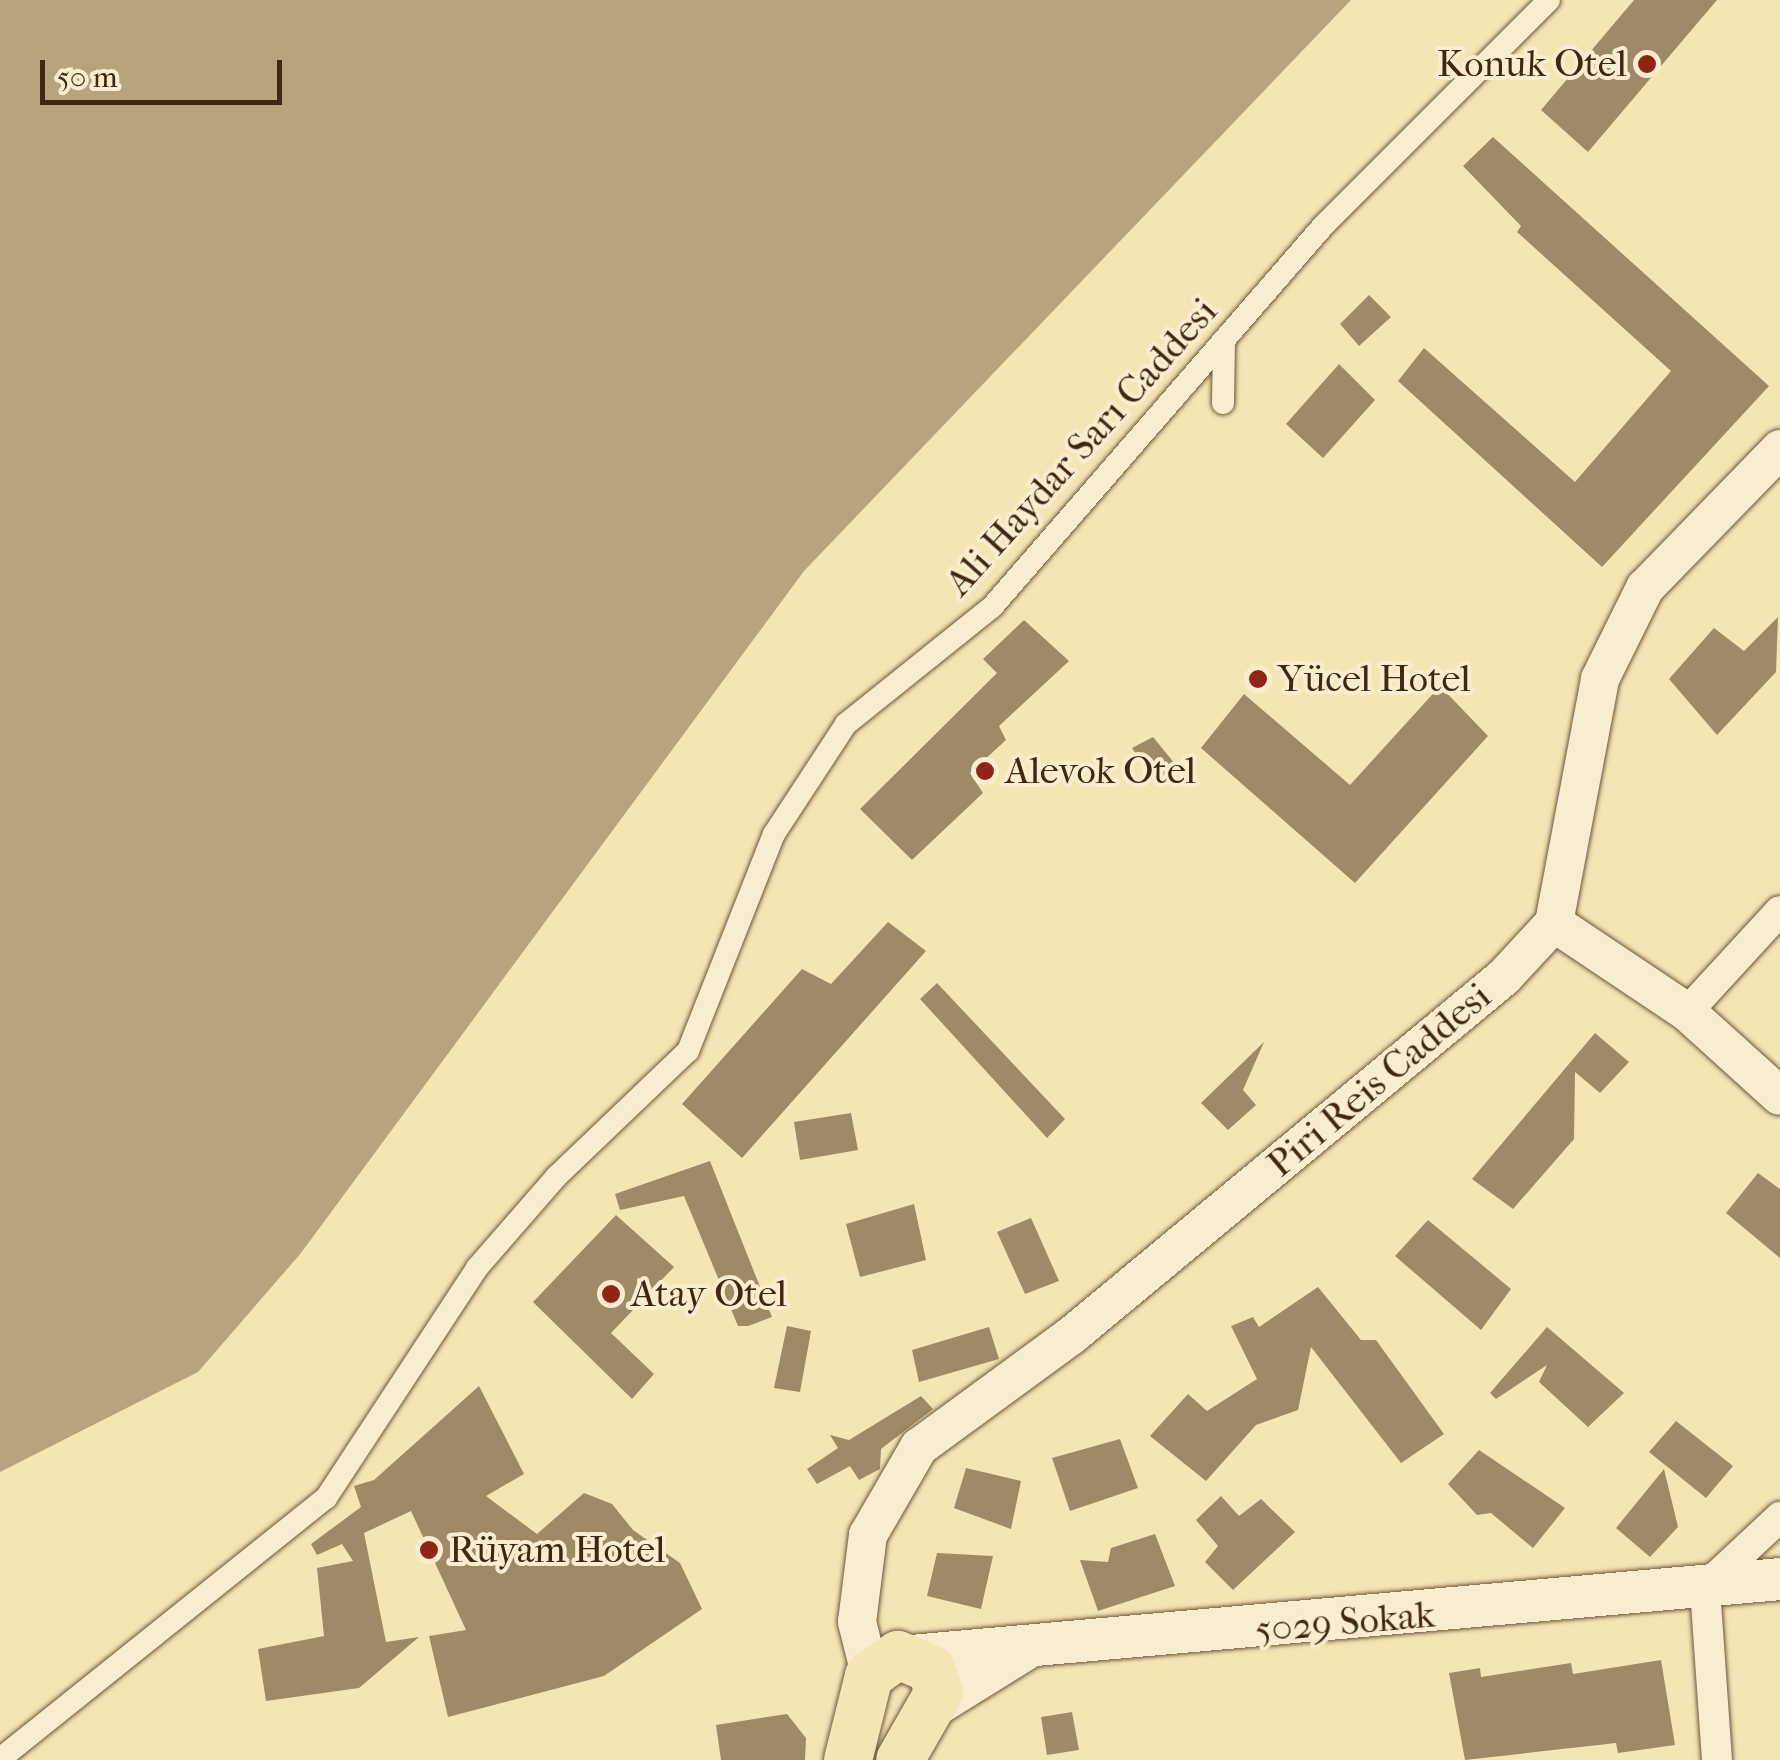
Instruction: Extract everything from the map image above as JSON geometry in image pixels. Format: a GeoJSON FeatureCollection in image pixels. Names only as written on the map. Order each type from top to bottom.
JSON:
{"type":"FeatureCollection","features":[{"type":"Feature","properties":{"kind":"main road","name":"5029 Sokak"},"geometry":{"type":"LineString","coordinates":[[886,1668],[1029,1648],[1780,1579]]}},
{"type":"Feature","properties":{"kind":"main road"},"geometry":{"type":"LineString","coordinates":[[886,1668],[870,1710],[888,1726],[912,1727],[1029,1648]]}},
{"type":"Feature","properties":{"kind":"main road"},"geometry":{"type":"LineString","coordinates":[[886,1668],[931,1669],[934,1709],[900,1760]]}},
{"type":"Feature","properties":{"kind":"main road"},"geometry":{"type":"LineString","coordinates":[[848,1760],[886,1668]]}},
{"type":"Feature","properties":{"kind":"street","name":"Ali Haydar Sarı Caddesi"},"geometry":{"type":"LineString","coordinates":[[0,1759],[326,1498],[477,1268],[556,1177],[688,1051],[774,834],[846,724],[992,607],[1324,225],[1550,0]]}},
{"type":"Feature","properties":{"kind":"street"},"geometry":{"type":"LineString","coordinates":[[1223,403],[1224,340]]}},
{"type":"Feature","properties":{"kind":"street"},"geometry":{"type":"LineString","coordinates":[[1780,449],[1645,588],[1600,679],[1554,923],[1688,1012],[1780,1096]]}},
{"type":"Feature","properties":{"kind":"street"},"geometry":{"type":"LineString","coordinates":[[1688,1012],[1780,911]]}},
{"type":"Feature","properties":{"kind":"street","name":"Piri Reis Caddesi"},"geometry":{"type":"LineString","coordinates":[[886,1668],[856,1622],[868,1535],[919,1446],[1072,1335],[1504,976],[1554,923]]}},
{"type":"Feature","properties":{"kind":"street"},"geometry":{"type":"LineString","coordinates":[[1717,1760],[1705,1587],[1780,1517]]}},
{"type":"Feature","properties":{"kind":"shaded area"},"geometry":{"type":"Polygon","coordinates":[[[0,0],[1351,0],[804,571],[301,1253],[198,1372],[0,1472],[0,0]]]}},
{"type":"Feature","properties":{"kind":"building"},"geometry":{"type":"Polygon","coordinates":[[[1634,0],[1717,0],[1588,152],[1541,110],[1634,0]]]}},
{"type":"Feature","properties":{"kind":"building"},"geometry":{"type":"Polygon","coordinates":[[[1493,137],[1769,386],[1602,567],[1398,381],[1424,348],[1575,482],[1671,371],[1517,232],[1521,226],[1463,166],[1493,137]]]}},
{"type":"Feature","properties":{"kind":"building"},"geometry":{"type":"Polygon","coordinates":[[[1369,295],[1391,317],[1359,346],[1340,324],[1369,295]]]}},
{"type":"Feature","properties":{"kind":"building"},"geometry":{"type":"Polygon","coordinates":[[[1339,364],[1375,400],[1323,458],[1286,424],[1339,364]]]}},
{"type":"Feature","properties":{"kind":"building"},"geometry":{"type":"Polygon","coordinates":[[[1778,617],[1776,672],[1717,735],[1669,679],[1714,628],[1744,651],[1778,617]]]}},
{"type":"Feature","properties":{"kind":"building"},"geometry":{"type":"Polygon","coordinates":[[[1024,620],[1069,661],[999,726],[1006,740],[970,773],[983,793],[912,860],[860,809],[997,673],[983,659],[1024,620]]]}},
{"type":"Feature","properties":{"kind":"building"},"geometry":{"type":"Polygon","coordinates":[[[1440,686],[1488,736],[1355,883],[1201,748],[1244,694],[1350,785],[1440,686]]]}},
{"type":"Feature","properties":{"kind":"building"},"geometry":{"type":"Polygon","coordinates":[[[1153,737],[1180,770],[1156,784],[1132,748],[1153,737]]]}},
{"type":"Feature","properties":{"kind":"building"},"geometry":{"type":"Polygon","coordinates":[[[888,922],[926,951],[742,1158],[682,1104],[802,969],[831,984],[888,922]]]}},
{"type":"Feature","properties":{"kind":"building"},"geometry":{"type":"Polygon","coordinates":[[[937,983],[1065,1119],[1047,1138],[920,999],[937,983]]]}},
{"type":"Feature","properties":{"kind":"building"},"geometry":{"type":"Polygon","coordinates":[[[1595,1033],[1629,1062],[1600,1093],[1575,1072],[1574,1139],[1513,1209],[1472,1179],[1595,1033]]]}},
{"type":"Feature","properties":{"kind":"building"},"geometry":{"type":"Polygon","coordinates":[[[1264,1042],[1243,1090],[1256,1105],[1228,1130],[1201,1103],[1264,1042]]]}},
{"type":"Feature","properties":{"kind":"building"},"geometry":{"type":"Polygon","coordinates":[[[851,1113],[858,1150],[800,1160],[794,1122],[851,1113]]]}},
{"type":"Feature","properties":{"kind":"building"},"geometry":{"type":"Polygon","coordinates":[[[710,1161],[772,1317],[748,1326],[738,1326],[684,1196],[620,1210],[615,1194],[710,1161]]]}},
{"type":"Feature","properties":{"kind":"building"},"geometry":{"type":"Polygon","coordinates":[[[1758,1173],[1780,1189],[1780,1258],[1726,1213],[1758,1173]]]}},
{"type":"Feature","properties":{"kind":"building"},"geometry":{"type":"Polygon","coordinates":[[[914,1204],[926,1260],[860,1277],[846,1224],[914,1204]]]}},
{"type":"Feature","properties":{"kind":"building"},"geometry":{"type":"Polygon","coordinates":[[[616,1215],[674,1267],[611,1333],[654,1374],[632,1399],[533,1302],[616,1215]]]}},
{"type":"Feature","properties":{"kind":"building"},"geometry":{"type":"Polygon","coordinates":[[[1031,1218],[1059,1281],[1025,1294],[997,1232],[1031,1218]]]}},
{"type":"Feature","properties":{"kind":"building"},"geometry":{"type":"Polygon","coordinates":[[[1428,1220],[1511,1289],[1481,1330],[1395,1256],[1428,1220]]]}},
{"type":"Feature","properties":{"kind":"building"},"geometry":{"type":"Polygon","coordinates":[[[1318,1287],[1361,1340],[1376,1340],[1444,1434],[1401,1463],[1311,1347],[1298,1410],[1256,1425],[1206,1481],[1150,1436],[1188,1394],[1207,1411],[1257,1379],[1231,1326],[1253,1317],[1259,1327],[1318,1287]]]}},
{"type":"Feature","properties":{"kind":"building"},"geometry":{"type":"Polygon","coordinates":[[[787,1326],[811,1331],[800,1392],[774,1388],[787,1326]]]}},
{"type":"Feature","properties":{"kind":"building"},"geometry":{"type":"Polygon","coordinates":[[[989,1327],[999,1359],[919,1382],[912,1350],[989,1327]]]}},
{"type":"Feature","properties":{"kind":"building"},"geometry":{"type":"Polygon","coordinates":[[[1547,1327],[1624,1393],[1588,1427],[1539,1382],[1547,1365],[1496,1399],[1490,1393],[1547,1327]]]}},
{"type":"Feature","properties":{"kind":"building"},"geometry":{"type":"Polygon","coordinates":[[[479,1386],[524,1474],[486,1496],[537,1534],[584,1493],[612,1504],[633,1530],[680,1563],[702,1609],[604,1676],[448,1717],[429,1636],[466,1630],[411,1511],[364,1533],[386,1642],[419,1637],[359,1688],[266,1701],[258,1649],[324,1636],[317,1568],[353,1561],[342,1544],[317,1555],[311,1544],[361,1507],[354,1486],[374,1480],[479,1386]]]}},
{"type":"Feature","properties":{"kind":"building"},"geometry":{"type":"Polygon","coordinates":[[[921,1396],[933,1409],[881,1449],[880,1469],[859,1480],[850,1466],[817,1484],[807,1469],[838,1448],[830,1435],[849,1440],[921,1396]]]}},
{"type":"Feature","properties":{"kind":"building"},"geometry":{"type":"Polygon","coordinates":[[[1676,1421],[1733,1466],[1706,1498],[1649,1452],[1676,1421]]]}},
{"type":"Feature","properties":{"kind":"building"},"geometry":{"type":"Polygon","coordinates":[[[1120,1439],[1138,1488],[1070,1511],[1052,1458],[1120,1439]]]}},
{"type":"Feature","properties":{"kind":"building"},"geometry":{"type":"Polygon","coordinates":[[[1479,1450],[1565,1508],[1533,1548],[1491,1513],[1477,1515],[1448,1484],[1479,1450]]]}},
{"type":"Feature","properties":{"kind":"building"},"geometry":{"type":"Polygon","coordinates":[[[966,1468],[1021,1481],[1011,1529],[954,1508],[966,1468]]]}},
{"type":"Feature","properties":{"kind":"building"},"geometry":{"type":"Polygon","coordinates":[[[1664,1469],[1678,1527],[1650,1557],[1616,1528],[1664,1469]]]}},
{"type":"Feature","properties":{"kind":"building"},"geometry":{"type":"Polygon","coordinates":[[[1221,1496],[1239,1516],[1261,1499],[1295,1532],[1233,1590],[1205,1562],[1218,1546],[1196,1520],[1221,1496]]]}},
{"type":"Feature","properties":{"kind":"building"},"geometry":{"type":"Polygon","coordinates":[[[1155,1534],[1175,1586],[1098,1611],[1080,1560],[1108,1562],[1111,1548],[1155,1534]]]}},
{"type":"Feature","properties":{"kind":"building"},"geometry":{"type":"Polygon","coordinates":[[[937,1553],[993,1556],[981,1609],[927,1596],[937,1553]]]}},
{"type":"Feature","properties":{"kind":"building"},"geometry":{"type":"Polygon","coordinates":[[[1661,1660],[1675,1745],[1618,1753],[1616,1743],[1465,1760],[1449,1673],[1480,1668],[1481,1677],[1571,1663],[1573,1674],[1661,1660]]]}},
{"type":"Feature","properties":{"kind":"building"},"geometry":{"type":"Polygon","coordinates":[[[1072,1712],[1079,1750],[1047,1755],[1041,1717],[1072,1712]]]}},
{"type":"Feature","properties":{"kind":"building"},"geometry":{"type":"Polygon","coordinates":[[[787,1714],[806,1738],[805,1760],[721,1760],[716,1725],[787,1714]]]}},
{"type":"Feature","properties":{"kind":"place","name":"Konuk Otel"},"geometry":{"type":"Point","coordinates":[1647,64]}},
{"type":"Feature","properties":{"kind":"place","name":"Yücel Hotel"},"geometry":{"type":"Point","coordinates":[1258,679]}},
{"type":"Feature","properties":{"kind":"place","name":"Alevok Otel"},"geometry":{"type":"Point","coordinates":[985,771]}},
{"type":"Feature","properties":{"kind":"place","name":"Atay Otel"},"geometry":{"type":"Point","coordinates":[611,1294]}},
{"type":"Feature","properties":{"kind":"place","name":"Rüyam Hotel"},"geometry":{"type":"Point","coordinates":[429,1550]}}]}
